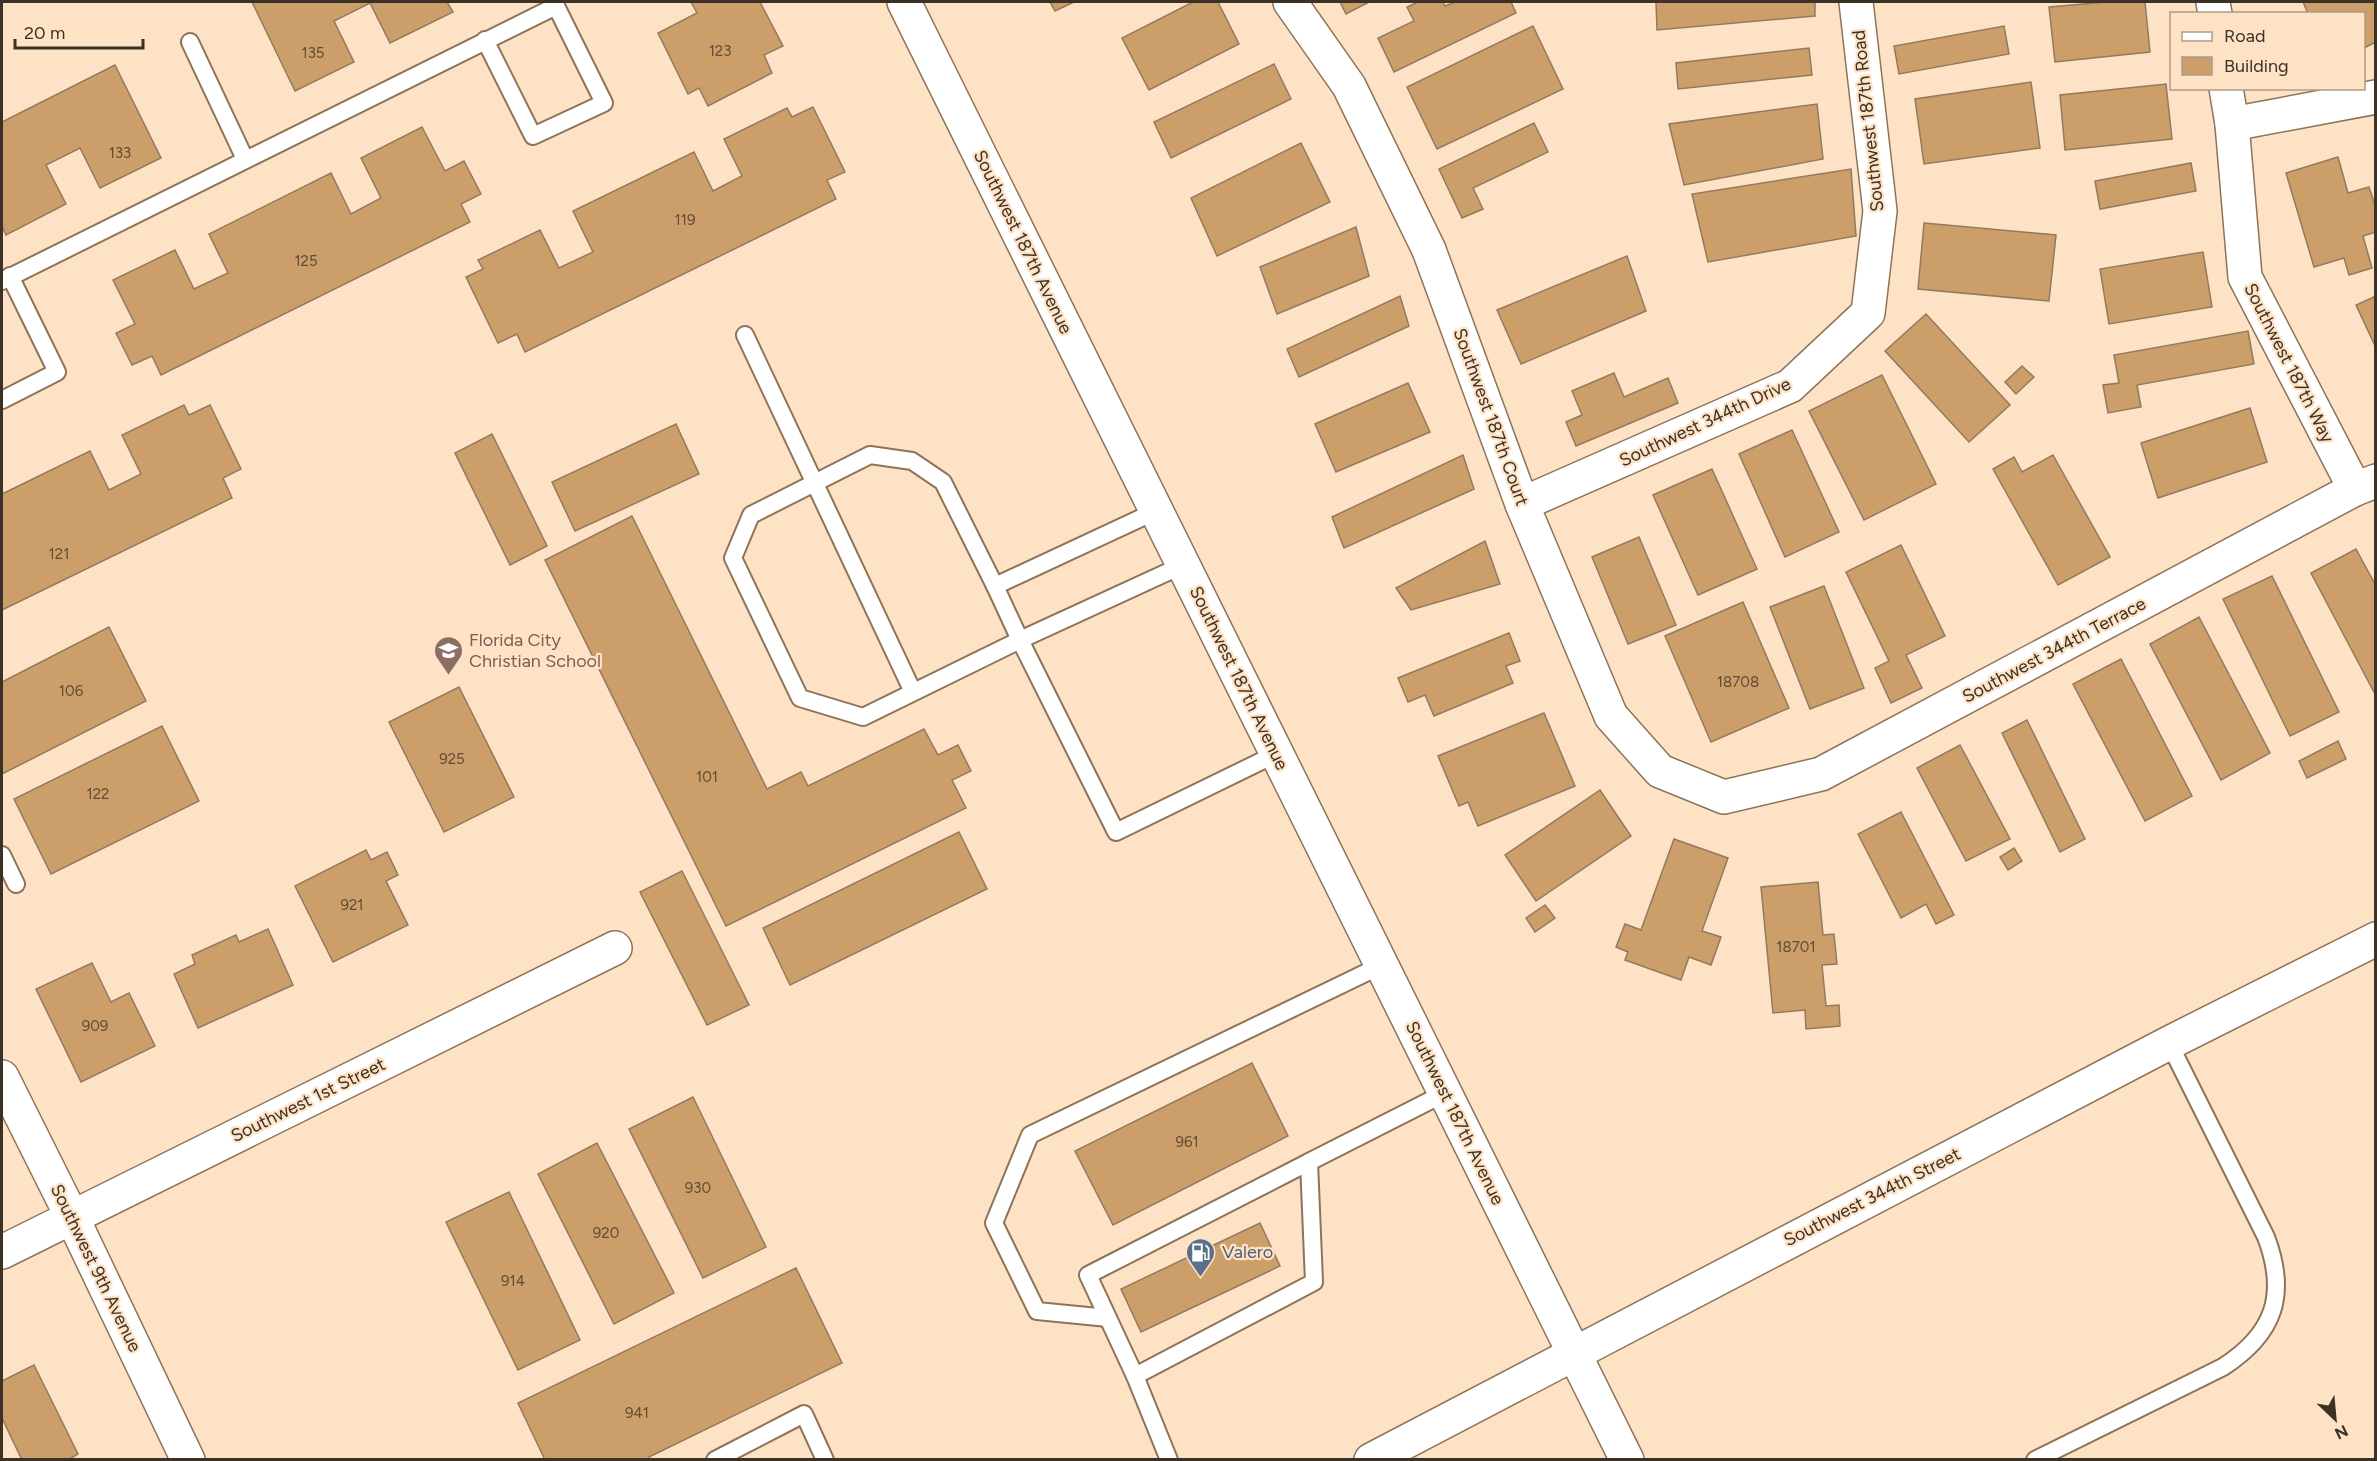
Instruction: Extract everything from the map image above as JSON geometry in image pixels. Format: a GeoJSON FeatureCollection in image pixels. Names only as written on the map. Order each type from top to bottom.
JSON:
{"type":"FeatureCollection","features":[{"type":"Feature","properties":{"kind":"street","name":"Southwest 187th Avenue"},"geometry":{"type":"LineString","coordinates":[[904,2],[1627,1460]]}},
{"type":"Feature","properties":{"kind":"street","name":"Southwest 187th Court"},"geometry":{"type":"LineString","coordinates":[[1290,2],[1349,86],[1429,250],[1522,504],[1611,716],[1660,771],[1724,797]]}},
{"type":"Feature","properties":{"kind":"street","name":"Southwest 187th Road"},"geometry":{"type":"LineString","coordinates":[[1856,2],[1880,211],[1869,313]]}},
{"type":"Feature","properties":{"kind":"street","name":"Southwest 187th Way"},"geometry":{"type":"LineString","coordinates":[[2226,90],[2232,124],[2245,277],[2365,485]]}},
{"type":"Feature","properties":{"kind":"street"},"geometry":{"type":"LineString","coordinates":[[2232,124],[2376,97]]}},
{"type":"Feature","properties":{"kind":"street","name":"Southwest 344th Drive"},"geometry":{"type":"LineString","coordinates":[[1522,504],[1790,387],[1869,313]]}},
{"type":"Feature","properties":{"kind":"street","name":"Southwest 344th Terrace"},"geometry":{"type":"LineString","coordinates":[[1724,797],[1821,774],[2365,485]]}},
{"type":"Feature","properties":{"kind":"street","name":"Southwest 344th Street"},"geometry":{"type":"LineString","coordinates":[[1371,1460],[2169,1043],[2376,939]]}},
{"type":"Feature","properties":{"kind":"street","name":"Southwest 1st Street"},"geometry":{"type":"LineString","coordinates":[[2,1252],[615,948]]}},
{"type":"Feature","properties":{"kind":"street","name":"Southwest 9th Avenue"},"geometry":{"type":"LineString","coordinates":[[2,1077],[72,1217],[188,1460]]}},
{"type":"Feature","properties":{"kind":"lane"},"geometry":{"type":"LineString","coordinates":[[2,399],[57,372],[6,278],[555,4],[604,103],[533,136],[485,40]]}},
{"type":"Feature","properties":{"kind":"lane"},"geometry":{"type":"LineString","coordinates":[[189,42],[245,159]]}},
{"type":"Feature","properties":{"kind":"lane"},"geometry":{"type":"LineString","coordinates":[[745,335],[913,692]]}},
{"type":"Feature","properties":{"kind":"lane"},"geometry":{"type":"LineString","coordinates":[[1183,565],[1020,640],[863,717],[800,698],[733,558],[751,515],[870,455],[912,461],[943,482],[1020,640],[1116,832],[1276,754]]}},
{"type":"Feature","properties":{"kind":"lane"},"geometry":{"type":"LineString","coordinates":[[995,586],[1156,511]]}},
{"type":"Feature","properties":{"kind":"lane"},"geometry":{"type":"LineString","coordinates":[[2,855],[16,884]]}},
{"type":"Feature","properties":{"kind":"lane"},"geometry":{"type":"LineString","coordinates":[[1108,1318],[1037,1311],[994,1224],[1030,1135],[1382,965]]}},
{"type":"Feature","properties":{"kind":"lane"},"geometry":{"type":"LineString","coordinates":[[2036,1460],[2232,1361],[2258,1340],[2269,1322],[2276,1302],[2277,1280],[2274,1257],[2169,1043]]}},
{"type":"Feature","properties":{"kind":"lane"},"geometry":{"type":"LineString","coordinates":[[1169,1460],[1135,1376],[1088,1275],[1445,1094]]}},
{"type":"Feature","properties":{"kind":"lane"},"geometry":{"type":"LineString","coordinates":[[1135,1376],[1314,1282],[1309,1162]]}},
{"type":"Feature","properties":{"kind":"lane"},"geometry":{"type":"LineString","coordinates":[[714,1460],[804,1414],[825,1460]]}},
{"type":"Feature","properties":{"kind":"building"},"geometry":{"type":"Polygon","coordinates":[[[252,2],[447,2],[453,12],[390,43],[370,3],[334,21],[354,62],[295,91],[252,2]]]}},
{"type":"Feature","properties":{"kind":"building"},"geometry":{"type":"Polygon","coordinates":[[[691,2],[760,2],[783,46],[764,55],[772,73],[708,106],[699,88],[688,94],[658,33],[697,13],[691,2]]]}},
{"type":"Feature","properties":{"kind":"building"},"geometry":{"type":"Polygon","coordinates":[[[1050,2],[1074,2],[1055,11],[1050,2]]]}},
{"type":"Feature","properties":{"kind":"building"},"geometry":{"type":"Polygon","coordinates":[[[1193,2],[1218,2],[1239,44],[1149,90],[1122,38],[1193,2]]]}},
{"type":"Feature","properties":{"kind":"building"},"geometry":{"type":"Polygon","coordinates":[[[1340,2],[1369,2],[1346,14],[1340,2]]]}},
{"type":"Feature","properties":{"kind":"building"},"geometry":{"type":"Polygon","coordinates":[[[1418,2],[1443,2],[1445,6],[1455,2],[1511,2],[1516,13],[1394,72],[1378,38],[1414,21],[1407,7],[1418,2]]]}},
{"type":"Feature","properties":{"kind":"building"},"geometry":{"type":"Polygon","coordinates":[[[1656,2],[1815,2],[1815,16],[1657,30],[1656,2]]]}},
{"type":"Feature","properties":{"kind":"building"},"geometry":{"type":"Polygon","coordinates":[[[2106,2],[2145,2],[2150,52],[2055,62],[2049,7],[2106,2]]]}},
{"type":"Feature","properties":{"kind":"building"},"geometry":{"type":"Polygon","coordinates":[[[2303,2],[2376,2],[2376,42],[2365,48],[2365,12],[2307,12],[2303,2]]]}},
{"type":"Feature","properties":{"kind":"building"},"geometry":{"type":"Polygon","coordinates":[[[1533,26],[1563,89],[1437,149],[1407,87],[1533,26]]]}},
{"type":"Feature","properties":{"kind":"building"},"geometry":{"type":"Polygon","coordinates":[[[2004,26],[2009,54],[1899,74],[1894,46],[2004,26]]]}},
{"type":"Feature","properties":{"kind":"building"},"geometry":{"type":"Polygon","coordinates":[[[1809,48],[1812,75],[1678,89],[1676,63],[1809,48]]]}},
{"type":"Feature","properties":{"kind":"building"},"geometry":{"type":"Polygon","coordinates":[[[1274,64],[1291,99],[1171,158],[1154,122],[1274,64]]]}},
{"type":"Feature","properties":{"kind":"building"},"geometry":{"type":"Polygon","coordinates":[[[115,65],[161,158],[100,188],[80,148],[46,165],[66,204],[6,235],[2,226],[2,122],[115,65]]]}},
{"type":"Feature","properties":{"kind":"building"},"geometry":{"type":"Polygon","coordinates":[[[2031,82],[2040,148],[1924,164],[1915,99],[2031,82]]]}},
{"type":"Feature","properties":{"kind":"building"},"geometry":{"type":"Polygon","coordinates":[[[2166,84],[2172,139],[2065,150],[2060,95],[2166,84]]]}},
{"type":"Feature","properties":{"kind":"building"},"geometry":{"type":"Polygon","coordinates":[[[1817,104],[1823,159],[1684,185],[1669,124],[1817,104]]]}},
{"type":"Feature","properties":{"kind":"building"},"geometry":{"type":"Polygon","coordinates":[[[813,107],[845,172],[827,180],[836,199],[525,352],[517,334],[498,343],[466,277],[483,269],[478,260],[540,230],[559,268],[593,252],[573,211],[694,152],[713,191],[742,176],[724,139],[787,108],[792,117],[813,107]]]}},
{"type":"Feature","properties":{"kind":"building"},"geometry":{"type":"Polygon","coordinates":[[[1534,123],[1548,152],[1473,188],[1483,209],[1462,218],[1439,169],[1534,123]]]}},
{"type":"Feature","properties":{"kind":"building"},"geometry":{"type":"Polygon","coordinates":[[[422,127],[445,171],[464,161],[481,194],[461,204],[470,222],[161,375],[152,356],[132,365],[116,333],[135,324],[113,280],[175,250],[194,289],[228,273],[209,234],[331,173],[351,214],[381,198],[361,158],[422,127]]]}},
{"type":"Feature","properties":{"kind":"building"},"geometry":{"type":"Polygon","coordinates":[[[1301,143],[1330,202],[1217,256],[1191,198],[1301,143]]]}},
{"type":"Feature","properties":{"kind":"building"},"geometry":{"type":"Polygon","coordinates":[[[2338,157],[2348,193],[2369,187],[2376,208],[2376,232],[2363,236],[2372,268],[2349,275],[2344,258],[2314,267],[2286,173],[2338,157]]]}},
{"type":"Feature","properties":{"kind":"building"},"geometry":{"type":"Polygon","coordinates":[[[2191,163],[2196,191],[2100,209],[2095,181],[2191,163]]]}},
{"type":"Feature","properties":{"kind":"building"},"geometry":{"type":"Polygon","coordinates":[[[1851,169],[1856,236],[1708,262],[1692,194],[1851,169]]]}},
{"type":"Feature","properties":{"kind":"building"},"geometry":{"type":"Polygon","coordinates":[[[1924,223],[2056,235],[2049,301],[1918,289],[1924,223]]]}},
{"type":"Feature","properties":{"kind":"building"},"geometry":{"type":"Polygon","coordinates":[[[1356,227],[1369,276],[1277,314],[1260,267],[1356,227]]]}},
{"type":"Feature","properties":{"kind":"building"},"geometry":{"type":"Polygon","coordinates":[[[2203,252],[2212,307],[2109,324],[2100,269],[2203,252]]]}},
{"type":"Feature","properties":{"kind":"building"},"geometry":{"type":"Polygon","coordinates":[[[1627,256],[1646,311],[1521,364],[1497,310],[1627,256]]]}},
{"type":"Feature","properties":{"kind":"building"},"geometry":{"type":"Polygon","coordinates":[[[1400,296],[1409,326],[1299,377],[1287,349],[1400,296]]]}},
{"type":"Feature","properties":{"kind":"building"},"geometry":{"type":"Polygon","coordinates":[[[2376,296],[2376,348],[2356,305],[2376,296]]]}},
{"type":"Feature","properties":{"kind":"building"},"geometry":{"type":"Polygon","coordinates":[[[1926,314],[2010,405],[1969,442],[1885,351],[1926,314]]]}},
{"type":"Feature","properties":{"kind":"building"},"geometry":{"type":"Polygon","coordinates":[[[2248,331],[2254,364],[2137,385],[2141,407],[2108,413],[2103,385],[2119,383],[2114,355],[2248,331]]]}},
{"type":"Feature","properties":{"kind":"building"},"geometry":{"type":"Polygon","coordinates":[[[2022,366],[2034,377],[2016,394],[2005,382],[2022,366]]]}},
{"type":"Feature","properties":{"kind":"building"},"geometry":{"type":"Polygon","coordinates":[[[1614,373],[1624,397],[1668,378],[1678,403],[1576,446],[1566,422],[1582,415],[1572,391],[1614,373]]]}},
{"type":"Feature","properties":{"kind":"building"},"geometry":{"type":"Polygon","coordinates":[[[1882,375],[1936,484],[1864,520],[1809,411],[1882,375]]]}},
{"type":"Feature","properties":{"kind":"building"},"geometry":{"type":"Polygon","coordinates":[[[1408,383],[1430,432],[1336,472],[1315,424],[1408,383]]]}},
{"type":"Feature","properties":{"kind":"building"},"geometry":{"type":"Polygon","coordinates":[[[184,405],[189,415],[210,405],[241,469],[223,478],[232,498],[2,610],[2,494],[90,451],[109,490],[141,474],[122,435],[184,405]]]}},
{"type":"Feature","properties":{"kind":"building"},"geometry":{"type":"Polygon","coordinates":[[[2250,408],[2267,462],[2158,498],[2141,443],[2250,408]]]}},
{"type":"Feature","properties":{"kind":"building"},"geometry":{"type":"Polygon","coordinates":[[[676,424],[699,474],[575,531],[552,482],[676,424]]]}},
{"type":"Feature","properties":{"kind":"building"},"geometry":{"type":"Polygon","coordinates":[[[1792,430],[1839,532],[1785,557],[1739,454],[1792,430]]]}},
{"type":"Feature","properties":{"kind":"building"},"geometry":{"type":"Polygon","coordinates":[[[492,434],[547,546],[510,565],[455,453],[492,434]]]}},
{"type":"Feature","properties":{"kind":"building"},"geometry":{"type":"Polygon","coordinates":[[[1463,455],[1474,489],[1344,548],[1332,517],[1463,455]]]}},
{"type":"Feature","properties":{"kind":"building"},"geometry":{"type":"Polygon","coordinates":[[[2053,455],[2110,557],[2058,585],[1993,469],[2014,457],[2022,472],[2053,455]]]}},
{"type":"Feature","properties":{"kind":"building"},"geometry":{"type":"Polygon","coordinates":[[[1712,469],[1757,569],[1698,595],[1653,495],[1712,469]]]}},
{"type":"Feature","properties":{"kind":"building"},"geometry":{"type":"Polygon","coordinates":[[[632,516],[767,789],[801,772],[808,786],[924,729],[938,755],[958,745],[971,771],[952,780],[966,808],[726,926],[545,560],[632,516]]]}},
{"type":"Feature","properties":{"kind":"building"},"geometry":{"type":"Polygon","coordinates":[[[1639,537],[1676,625],[1628,644],[1592,557],[1639,537]]]}},
{"type":"Feature","properties":{"kind":"building"},"geometry":{"type":"Polygon","coordinates":[[[1485,541],[1500,584],[1411,610],[1396,588],[1485,541]]]}},
{"type":"Feature","properties":{"kind":"building"},"geometry":{"type":"Polygon","coordinates":[[[1901,545],[1945,636],[1906,655],[1922,688],[1891,703],[1875,668],[1889,661],[1846,572],[1901,545]]]}},
{"type":"Feature","properties":{"kind":"building"},"geometry":{"type":"Polygon","coordinates":[[[2356,549],[2376,586],[2376,696],[2311,573],[2356,549]]]}},
{"type":"Feature","properties":{"kind":"building"},"geometry":{"type":"Polygon","coordinates":[[[2272,576],[2339,712],[2290,736],[2223,599],[2272,576]]]}},
{"type":"Feature","properties":{"kind":"building"},"geometry":{"type":"Polygon","coordinates":[[[1824,586],[1864,688],[1810,709],[1770,607],[1824,586]]]}},
{"type":"Feature","properties":{"kind":"building"},"geometry":{"type":"Polygon","coordinates":[[[1743,602],[1789,708],[1711,742],[1665,636],[1743,602]]]}},
{"type":"Feature","properties":{"kind":"building"},"geometry":{"type":"Polygon","coordinates":[[[2199,617],[2270,753],[2221,780],[2150,644],[2199,617]]]}},
{"type":"Feature","properties":{"kind":"building"},"geometry":{"type":"Polygon","coordinates":[[[109,627],[146,701],[2,774],[2,682],[109,627]]]}},
{"type":"Feature","properties":{"kind":"building"},"geometry":{"type":"Polygon","coordinates":[[[1509,633],[1520,661],[1506,666],[1513,683],[1434,716],[1425,695],[1408,702],[1398,678],[1509,633]]]}},
{"type":"Feature","properties":{"kind":"building"},"geometry":{"type":"Polygon","coordinates":[[[2121,659],[2192,796],[2145,821],[2073,684],[2121,659]]]}},
{"type":"Feature","properties":{"kind":"building"},"geometry":{"type":"Polygon","coordinates":[[[459,687],[514,797],[444,832],[389,722],[459,687]]]}},
{"type":"Feature","properties":{"kind":"building"},"geometry":{"type":"Polygon","coordinates":[[[1544,713],[1575,786],[1478,826],[1468,802],[1459,806],[1438,756],[1544,713]]]}},
{"type":"Feature","properties":{"kind":"building"},"geometry":{"type":"Polygon","coordinates":[[[2027,720],[2085,839],[2060,852],[2002,733],[2027,720]]]}},
{"type":"Feature","properties":{"kind":"building"},"geometry":{"type":"Polygon","coordinates":[[[162,726],[199,801],[51,874],[14,799],[162,726]]]}},
{"type":"Feature","properties":{"kind":"building"},"geometry":{"type":"Polygon","coordinates":[[[2338,741],[2346,759],[2307,778],[2299,761],[2338,741]]]}},
{"type":"Feature","properties":{"kind":"building"},"geometry":{"type":"Polygon","coordinates":[[[1960,745],[2010,839],[1966,861],[1917,768],[1960,745]]]}},
{"type":"Feature","properties":{"kind":"building"},"geometry":{"type":"Polygon","coordinates":[[[1600,790],[1631,836],[1536,901],[1505,855],[1600,790]]]}},
{"type":"Feature","properties":{"kind":"building"},"geometry":{"type":"Polygon","coordinates":[[[1901,812],[1954,915],[1936,924],[1926,904],[1901,918],[1858,834],[1901,812]]]}},
{"type":"Feature","properties":{"kind":"building"},"geometry":{"type":"Polygon","coordinates":[[[959,832],[987,889],[790,985],[763,928],[959,832]]]}},
{"type":"Feature","properties":{"kind":"building"},"geometry":{"type":"Polygon","coordinates":[[[1674,839],[1728,858],[1702,931],[1721,937],[1711,965],[1689,957],[1681,980],[1625,960],[1628,952],[1616,947],[1625,924],[1641,930],[1674,839]]]}},
{"type":"Feature","properties":{"kind":"building"},"geometry":{"type":"Polygon","coordinates":[[[2014,848],[2022,861],[2008,870],[2000,857],[2014,848]]]}},
{"type":"Feature","properties":{"kind":"building"},"geometry":{"type":"Polygon","coordinates":[[[366,850],[371,860],[387,852],[398,875],[386,881],[408,925],[333,962],[295,886],[366,850]]]}},
{"type":"Feature","properties":{"kind":"building"},"geometry":{"type":"Polygon","coordinates":[[[682,871],[749,1005],[707,1025],[640,892],[682,871]]]}},
{"type":"Feature","properties":{"kind":"building"},"geometry":{"type":"Polygon","coordinates":[[[1818,882],[1823,935],[1834,934],[1837,964],[1822,965],[1826,1006],[1839,1005],[1840,1026],[1806,1029],[1805,1010],[1773,1013],[1761,887],[1818,882]]]}},
{"type":"Feature","properties":{"kind":"building"},"geometry":{"type":"Polygon","coordinates":[[[1545,905],[1555,918],[1535,932],[1526,918],[1545,905]]]}},
{"type":"Feature","properties":{"kind":"building"},"geometry":{"type":"Polygon","coordinates":[[[268,929],[293,985],[198,1028],[174,974],[195,964],[192,955],[236,935],[239,942],[268,929]]]}},
{"type":"Feature","properties":{"kind":"building"},"geometry":{"type":"Polygon","coordinates":[[[92,963],[111,1002],[129,993],[155,1046],[81,1082],[36,989],[92,963]]]}},
{"type":"Feature","properties":{"kind":"building"},"geometry":{"type":"Polygon","coordinates":[[[1252,1063],[1288,1136],[1113,1225],[1075,1151],[1252,1063]]]}},
{"type":"Feature","properties":{"kind":"building"},"geometry":{"type":"Polygon","coordinates":[[[693,1097],[766,1247],[703,1278],[629,1129],[693,1097]]]}},
{"type":"Feature","properties":{"kind":"building"},"geometry":{"type":"Polygon","coordinates":[[[597,1143],[674,1293],[614,1324],[538,1174],[597,1143]]]}},
{"type":"Feature","properties":{"kind":"building"},"geometry":{"type":"Polygon","coordinates":[[[509,1192],[580,1340],[518,1370],[446,1222],[509,1192]]]}},
{"type":"Feature","properties":{"kind":"building","name":"Valero"},"geometry":{"type":"Polygon","coordinates":[[[1260,1223],[1280,1266],[1141,1332],[1121,1289],[1260,1223]]]}},
{"type":"Feature","properties":{"kind":"building"},"geometry":{"type":"Polygon","coordinates":[[[796,1268],[842,1363],[649,1457],[650,1460],[545,1460],[518,1403],[796,1268]]]}},
{"type":"Feature","properties":{"kind":"building"},"geometry":{"type":"Polygon","coordinates":[[[34,1365],[78,1454],[68,1460],[22,1460],[2,1418],[2,1381],[34,1365]]]}},
{"type":"Feature","properties":{"kind":"place","name":"Florida City Christian School"},"geometry":{"type":"Point","coordinates":[448,676]}},
{"type":"Feature","properties":{"kind":"place","name":"Valero"},"geometry":{"type":"Point","coordinates":[1201,1278]}}]}
